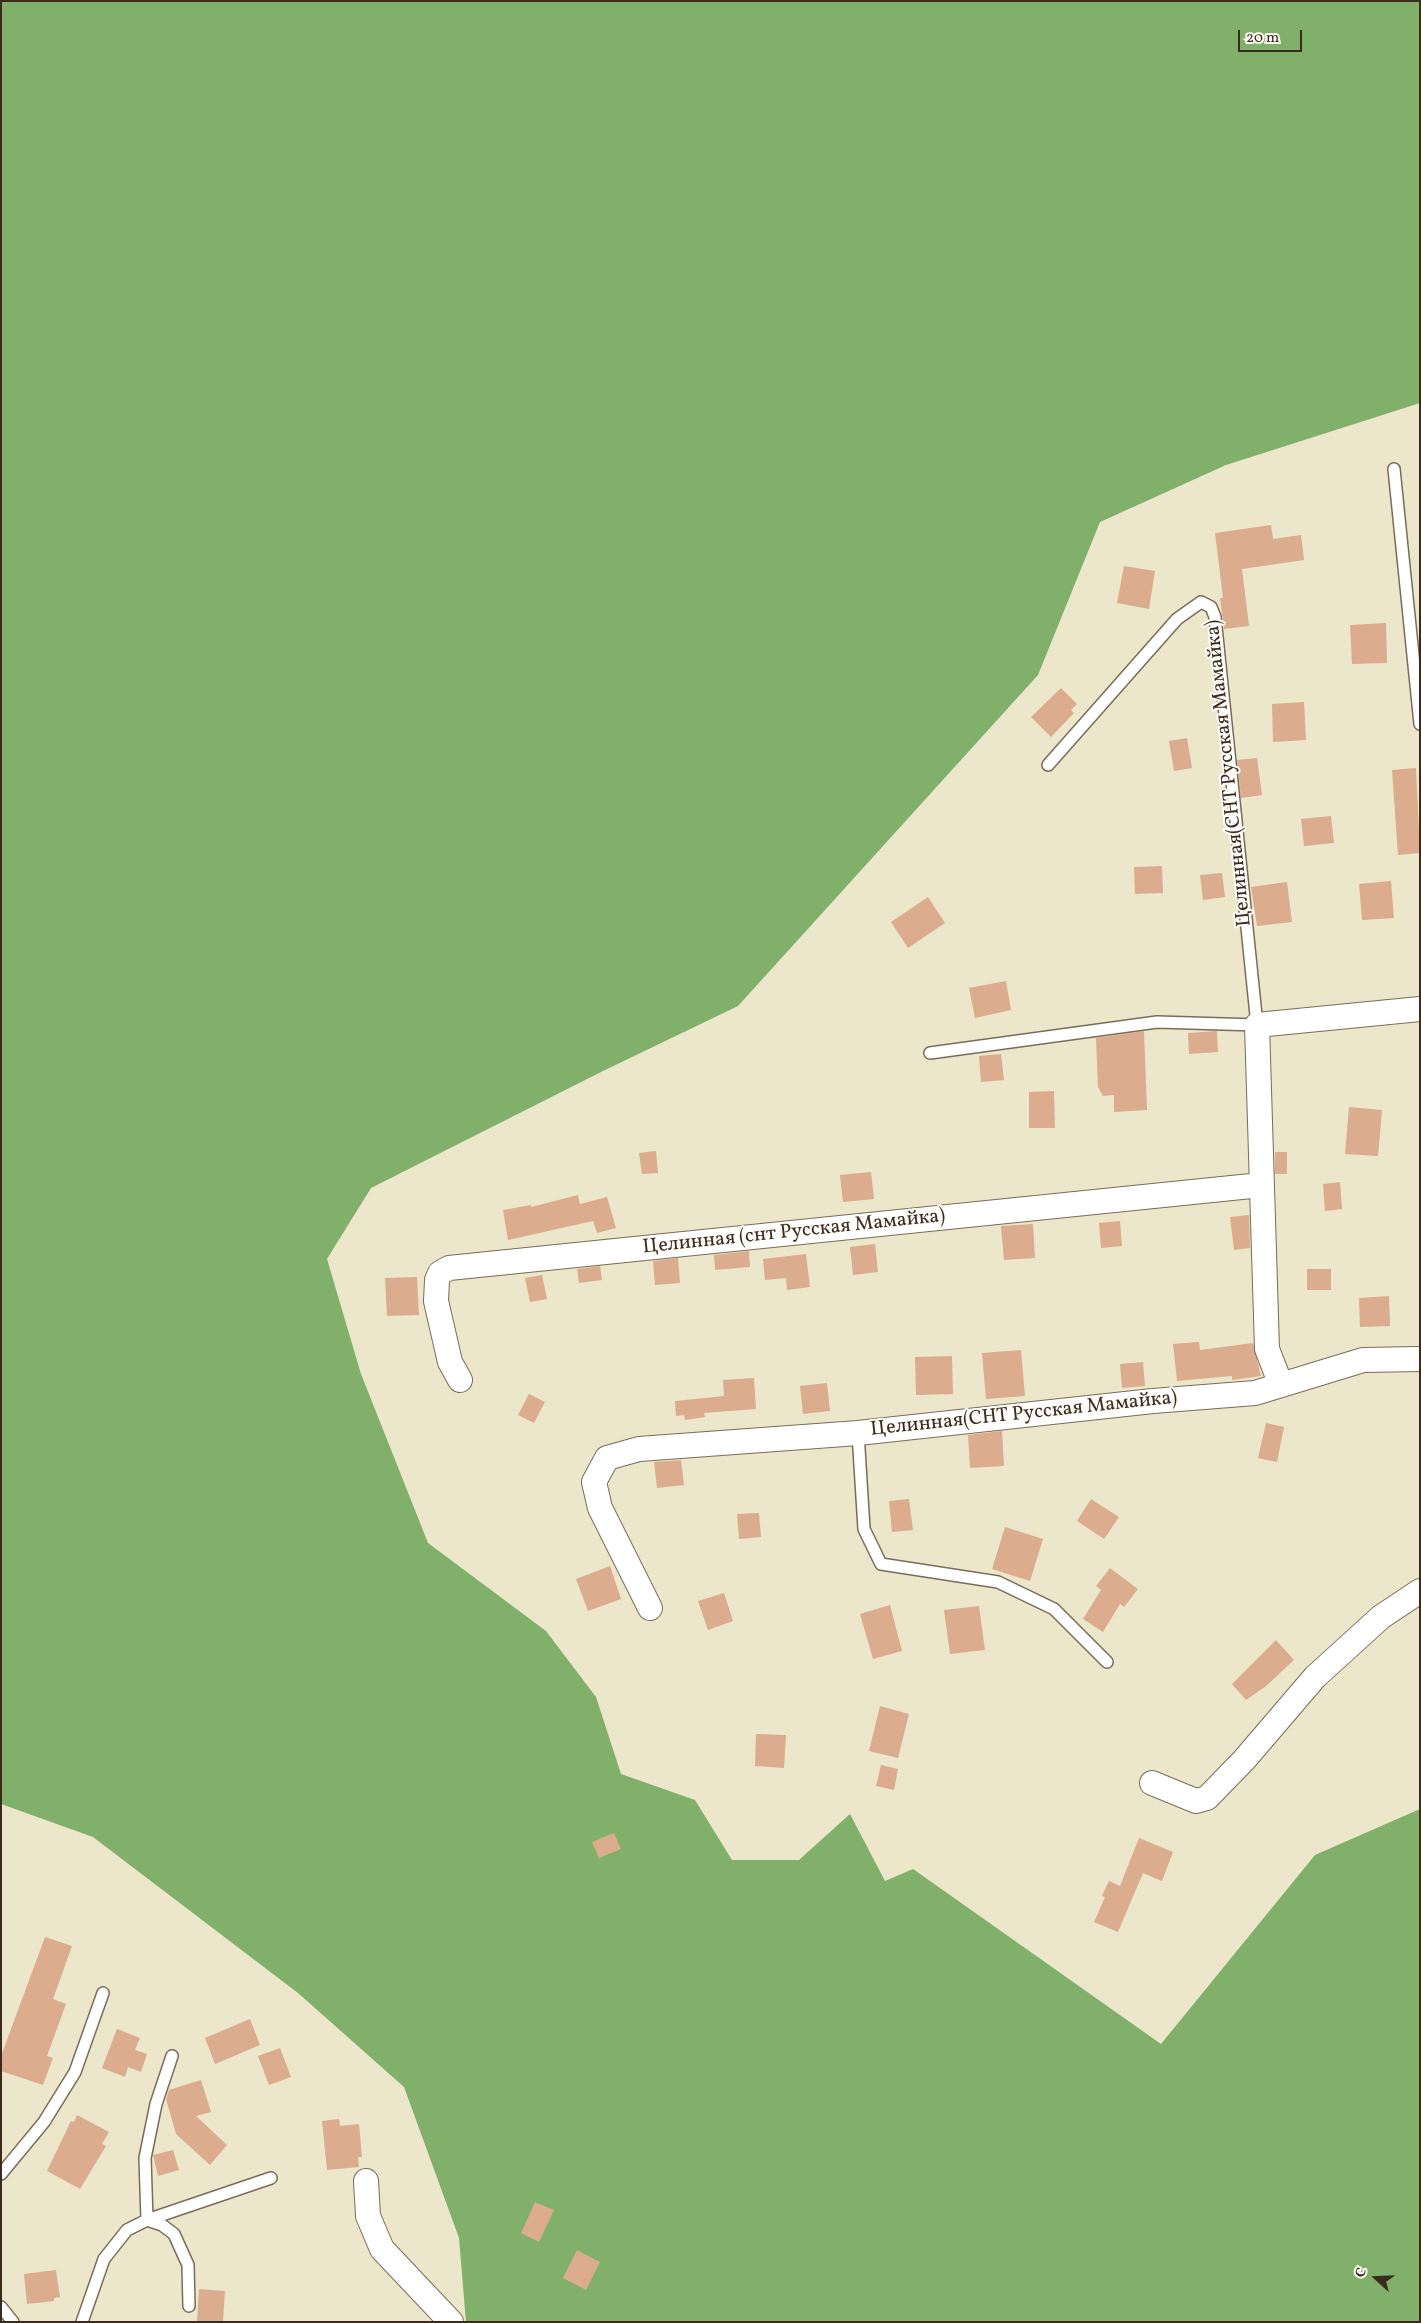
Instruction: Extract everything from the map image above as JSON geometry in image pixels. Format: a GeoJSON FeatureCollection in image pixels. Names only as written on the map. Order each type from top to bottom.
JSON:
{"type":"FeatureCollection","features":[{"type":"Feature","properties":{"kind":"street"},"geometry":{"type":"LineString","coordinates":[[1257,1025],[1420,1010]]}},
{"type":"Feature","properties":{"kind":"street","name":"Целинная(СНТ Русская Мамайка)"},"geometry":{"type":"LineString","coordinates":[[1257,1025],[1267,1349],[1281,1385]]}},
{"type":"Feature","properties":{"kind":"street","name":"Целинная (снт Русская Мамайка)"},"geometry":{"type":"LineString","coordinates":[[460,1380],[450,1362],[436,1300],[437,1280],[440,1273],[449,1268],[1261,1185]]}},
{"type":"Feature","properties":{"kind":"street","name":"Целинная(СНТ Русская Мамайка)"},"geometry":{"type":"LineString","coordinates":[[858,1433],[1153,1401],[1255,1393],[1363,1360],[1420,1360]]}},
{"type":"Feature","properties":{"kind":"street"},"geometry":{"type":"LineString","coordinates":[[650,1608],[600,1508],[594,1482],[607,1458],[639,1449],[858,1433]]}},
{"type":"Feature","properties":{"kind":"street"},"geometry":{"type":"LineString","coordinates":[[1152,1784],[1196,1801],[1207,1798],[1244,1760],[1315,1676],[1381,1617],[1420,1591]]}},
{"type":"Feature","properties":{"kind":"street"},"geometry":{"type":"LineString","coordinates":[[366,2181],[368,2216],[382,2249],[451,2322]]}},
{"type":"Feature","properties":{"kind":"lane"},"geometry":{"type":"LineString","coordinates":[[1394,469],[1420,724]]}},
{"type":"Feature","properties":{"kind":"lane","name":"Целинная(СНТ Русская Мамайка)"},"geometry":{"type":"LineString","coordinates":[[1048,765],[1177,619],[1201,602],[1211,607],[1215,617],[1257,1025]]}},
{"type":"Feature","properties":{"kind":"lane"},"geometry":{"type":"LineString","coordinates":[[930,1053],[1158,1022],[1257,1025]]}},
{"type":"Feature","properties":{"kind":"lane","name":"Целинная(СНТ Русская Мамайка)"},"geometry":{"type":"LineString","coordinates":[[858,1433],[864,1529],[881,1564],[998,1582],[1054,1609],[1107,1662]]}},
{"type":"Feature","properties":{"kind":"lane"},"geometry":{"type":"LineString","coordinates":[[1,2174],[44,2122],[75,2072],[102,1993]]}},
{"type":"Feature","properties":{"kind":"lane"},"geometry":{"type":"LineString","coordinates":[[147,2220],[145,2158],[156,2104],[172,2056]]}},
{"type":"Feature","properties":{"kind":"lane"},"geometry":{"type":"LineString","coordinates":[[82,2322],[104,2259],[127,2230],[147,2220],[271,2178]]}},
{"type":"Feature","properties":{"kind":"lane"},"geometry":{"type":"LineString","coordinates":[[147,2220],[162,2225],[174,2234],[188,2265],[188,2306]]}},
{"type":"Feature","properties":{"kind":"lane"},"geometry":{"type":"LineString","coordinates":[[1,2307],[13,2322]]}},
{"type":"Feature","properties":{"kind":"green space"},"geometry":{"type":"Polygon","coordinates":[[[1,1],[1420,1],[1420,403],[1226,465],[1100,522],[1038,675],[738,1006],[603,1071],[371,1188],[327,1259],[361,1374],[428,1543],[546,1631],[596,1697],[621,1774],[695,1800],[732,1860],[799,1860],[850,1814],[885,1881],[913,1869],[1161,2044],[1315,1855],[1420,1809],[1420,2322],[466,2322],[459,2238],[404,2087],[298,1993],[93,1837],[1,1804],[1,1]]]}},
{"type":"Feature","properties":{"kind":"building"},"geometry":{"type":"Polygon","coordinates":[[[1271,525],[1273,539],[1301,535],[1304,560],[1242,569],[1249,626],[1224,629],[1220,598],[1223,598],[1215,533],[1271,525]]]}},
{"type":"Feature","properties":{"kind":"building"},"geometry":{"type":"Polygon","coordinates":[[[1124,566],[1155,571],[1149,609],[1117,603],[1124,566]]]}},
{"type":"Feature","properties":{"kind":"building"},"geometry":{"type":"Polygon","coordinates":[[[1386,623],[1387,663],[1352,664],[1350,625],[1386,623]]]}},
{"type":"Feature","properties":{"kind":"building"},"geometry":{"type":"Polygon","coordinates":[[[1061,688],[1077,704],[1071,710],[1074,713],[1051,737],[1031,717],[1061,688]]]}},
{"type":"Feature","properties":{"kind":"building"},"geometry":{"type":"Polygon","coordinates":[[[1304,702],[1306,740],[1273,742],[1272,704],[1304,702]]]}},
{"type":"Feature","properties":{"kind":"building"},"geometry":{"type":"Polygon","coordinates":[[[1187,738],[1192,768],[1174,771],[1169,741],[1187,738]]]}},
{"type":"Feature","properties":{"kind":"building"},"geometry":{"type":"Polygon","coordinates":[[[1257,758],[1262,795],[1241,798],[1237,760],[1257,758]]]}},
{"type":"Feature","properties":{"kind":"building"},"geometry":{"type":"Polygon","coordinates":[[[1416,768],[1420,853],[1398,855],[1392,770],[1416,768]]]}},
{"type":"Feature","properties":{"kind":"building"},"geometry":{"type":"Polygon","coordinates":[[[1331,816],[1334,843],[1304,846],[1301,819],[1331,816]]]}},
{"type":"Feature","properties":{"kind":"building"},"geometry":{"type":"Polygon","coordinates":[[[1162,866],[1163,893],[1135,894],[1134,867],[1162,866]]]}},
{"type":"Feature","properties":{"kind":"building"},"geometry":{"type":"Polygon","coordinates":[[[1222,873],[1225,897],[1203,900],[1200,875],[1222,873]]]}},
{"type":"Feature","properties":{"kind":"building"},"geometry":{"type":"Polygon","coordinates":[[[1391,881],[1394,918],[1362,920],[1359,884],[1391,881]]]}},
{"type":"Feature","properties":{"kind":"building"},"geometry":{"type":"Polygon","coordinates":[[[1287,882],[1292,922],[1257,926],[1251,887],[1287,882]]]}},
{"type":"Feature","properties":{"kind":"building"},"geometry":{"type":"Polygon","coordinates":[[[928,897],[945,923],[908,948],[891,922],[928,897]]]}},
{"type":"Feature","properties":{"kind":"building"},"geometry":{"type":"Polygon","coordinates":[[[1006,981],[1011,1010],[975,1018],[969,988],[1006,981]]]}},
{"type":"Feature","properties":{"kind":"building"},"geometry":{"type":"Polygon","coordinates":[[[1144,1031],[1147,1110],[1114,1112],[1114,1095],[1103,1096],[1098,1087],[1096,1038],[1144,1031]]]}},
{"type":"Feature","properties":{"kind":"building"},"geometry":{"type":"Polygon","coordinates":[[[1217,1031],[1218,1052],[1189,1054],[1188,1033],[1217,1031]]]}},
{"type":"Feature","properties":{"kind":"building"},"geometry":{"type":"Polygon","coordinates":[[[1001,1054],[1004,1080],[981,1082],[979,1056],[1001,1054]]]}},
{"type":"Feature","properties":{"kind":"building"},"geometry":{"type":"Polygon","coordinates":[[[1054,1091],[1055,1128],[1029,1128],[1029,1092],[1054,1091]]]}},
{"type":"Feature","properties":{"kind":"building"},"geometry":{"type":"Polygon","coordinates":[[[1349,1107],[1382,1110],[1378,1156],[1345,1154],[1349,1107]]]}},
{"type":"Feature","properties":{"kind":"building"},"geometry":{"type":"Polygon","coordinates":[[[656,1151],[658,1173],[642,1174],[639,1153],[656,1151]]]}},
{"type":"Feature","properties":{"kind":"building"},"geometry":{"type":"Polygon","coordinates":[[[1275,1152],[1287,1152],[1287,1174],[1275,1174],[1275,1152]]]}},
{"type":"Feature","properties":{"kind":"building"},"geometry":{"type":"Polygon","coordinates":[[[871,1172],[874,1199],[843,1202],[840,1175],[871,1172]]]}},
{"type":"Feature","properties":{"kind":"building"},"geometry":{"type":"Polygon","coordinates":[[[1340,1182],[1342,1209],[1325,1211],[1323,1184],[1340,1182]]]}},
{"type":"Feature","properties":{"kind":"building"},"geometry":{"type":"Polygon","coordinates":[[[578,1195],[580,1204],[607,1197],[616,1228],[597,1233],[593,1221],[508,1240],[503,1210],[531,1205],[531,1207],[578,1195]]]}},
{"type":"Feature","properties":{"kind":"building"},"geometry":{"type":"Polygon","coordinates":[[[1249,1215],[1250,1248],[1234,1250],[1230,1217],[1249,1215]]]}},
{"type":"Feature","properties":{"kind":"building"},"geometry":{"type":"Polygon","coordinates":[[[1120,1221],[1122,1246],[1101,1248],[1099,1223],[1120,1221]]]}},
{"type":"Feature","properties":{"kind":"building"},"geometry":{"type":"Polygon","coordinates":[[[1033,1224],[1035,1258],[1004,1260],[1001,1226],[1033,1224]]]}},
{"type":"Feature","properties":{"kind":"building"},"geometry":{"type":"Polygon","coordinates":[[[875,1244],[878,1272],[853,1275],[850,1247],[875,1244]]]}},
{"type":"Feature","properties":{"kind":"building"},"geometry":{"type":"Polygon","coordinates":[[[749,1251],[750,1267],[715,1270],[714,1255],[749,1251]]]}},
{"type":"Feature","properties":{"kind":"building"},"geometry":{"type":"Polygon","coordinates":[[[806,1254],[810,1287],[787,1290],[786,1278],[765,1280],[763,1259],[806,1254]]]}},
{"type":"Feature","properties":{"kind":"building"},"geometry":{"type":"Polygon","coordinates":[[[678,1258],[680,1283],[655,1285],[653,1261],[678,1258]]]}},
{"type":"Feature","properties":{"kind":"building"},"geometry":{"type":"Polygon","coordinates":[[[600,1266],[602,1280],[579,1283],[577,1269],[600,1266]]]}},
{"type":"Feature","properties":{"kind":"building"},"geometry":{"type":"Polygon","coordinates":[[[1307,1269],[1331,1269],[1331,1290],[1307,1290],[1307,1269]]]}},
{"type":"Feature","properties":{"kind":"building"},"geometry":{"type":"Polygon","coordinates":[[[542,1275],[547,1299],[530,1302],[525,1278],[542,1275]]]}},
{"type":"Feature","properties":{"kind":"building"},"geometry":{"type":"Polygon","coordinates":[[[417,1277],[419,1315],[387,1316],[385,1278],[417,1277]]]}},
{"type":"Feature","properties":{"kind":"building"},"geometry":{"type":"Polygon","coordinates":[[[1389,1296],[1390,1326],[1360,1327],[1359,1298],[1389,1296]]]}},
{"type":"Feature","properties":{"kind":"building"},"geometry":{"type":"Polygon","coordinates":[[[1199,1342],[1200,1350],[1253,1343],[1261,1376],[1232,1380],[1232,1376],[1177,1381],[1173,1344],[1199,1342]]]}},
{"type":"Feature","properties":{"kind":"building"},"geometry":{"type":"Polygon","coordinates":[[[1021,1350],[1025,1396],[986,1399],[982,1353],[1021,1350]]]}},
{"type":"Feature","properties":{"kind":"building"},"geometry":{"type":"Polygon","coordinates":[[[952,1356],[953,1394],[916,1395],[915,1357],[952,1356]]]}},
{"type":"Feature","properties":{"kind":"building"},"geometry":{"type":"Polygon","coordinates":[[[1143,1362],[1145,1386],[1122,1388],[1120,1364],[1143,1362]]]}},
{"type":"Feature","properties":{"kind":"building"},"geometry":{"type":"Polygon","coordinates":[[[754,1378],[756,1409],[704,1413],[705,1417],[685,1420],[684,1415],[676,1416],[675,1401],[724,1396],[723,1380],[754,1378]]]}},
{"type":"Feature","properties":{"kind":"building"},"geometry":{"type":"Polygon","coordinates":[[[827,1383],[830,1411],[803,1414],[800,1386],[827,1383]]]}},
{"type":"Feature","properties":{"kind":"building"},"geometry":{"type":"Polygon","coordinates":[[[529,1394],[545,1402],[534,1423],[518,1415],[529,1394]]]}},
{"type":"Feature","properties":{"kind":"building"},"geometry":{"type":"Polygon","coordinates":[[[1266,1423],[1284,1427],[1277,1462],[1258,1458],[1266,1423]]]}},
{"type":"Feature","properties":{"kind":"building"},"geometry":{"type":"Polygon","coordinates":[[[1002,1431],[1004,1466],[970,1468],[968,1435],[1002,1431]]]}},
{"type":"Feature","properties":{"kind":"building"},"geometry":{"type":"Polygon","coordinates":[[[681,1460],[684,1485],[657,1488],[654,1462],[681,1460]]]}},
{"type":"Feature","properties":{"kind":"building"},"geometry":{"type":"Polygon","coordinates":[[[909,1499],[913,1530],[892,1532],[889,1501],[909,1499]]]}},
{"type":"Feature","properties":{"kind":"building"},"geometry":{"type":"Polygon","coordinates":[[[1091,1499],[1119,1517],[1104,1539],[1077,1521],[1091,1499]]]}},
{"type":"Feature","properties":{"kind":"building"},"geometry":{"type":"Polygon","coordinates":[[[759,1513],[761,1537],[739,1539],[737,1514],[759,1513]]]}},
{"type":"Feature","properties":{"kind":"building"},"geometry":{"type":"Polygon","coordinates":[[[1005,1527],[1043,1539],[1030,1581],[992,1569],[1005,1527]]]}},
{"type":"Feature","properties":{"kind":"building"},"geometry":{"type":"Polygon","coordinates":[[[610,1566],[621,1599],[588,1611],[576,1579],[610,1566]]]}},
{"type":"Feature","properties":{"kind":"building"},"geometry":{"type":"Polygon","coordinates":[[[1110,1568],[1138,1589],[1124,1607],[1120,1604],[1103,1632],[1083,1619],[1101,1590],[1096,1586],[1110,1568]]]}},
{"type":"Feature","properties":{"kind":"building"},"geometry":{"type":"Polygon","coordinates":[[[724,1593],[733,1621],[708,1630],[698,1601],[724,1593]]]}},
{"type":"Feature","properties":{"kind":"building"},"geometry":{"type":"Polygon","coordinates":[[[890,1605],[902,1651],[873,1659],[860,1614],[890,1605]]]}},
{"type":"Feature","properties":{"kind":"building"},"geometry":{"type":"Polygon","coordinates":[[[979,1606],[985,1650],[950,1654],[944,1610],[979,1606]]]}},
{"type":"Feature","properties":{"kind":"building"},"geometry":{"type":"Polygon","coordinates":[[[1276,1640],[1294,1660],[1266,1686],[1246,1700],[1232,1684],[1276,1640]]]}},
{"type":"Feature","properties":{"kind":"building"},"geometry":{"type":"Polygon","coordinates":[[[880,1706],[909,1714],[898,1758],[869,1751],[880,1706]]]}},
{"type":"Feature","properties":{"kind":"building"},"geometry":{"type":"Polygon","coordinates":[[[756,1734],[786,1735],[784,1768],[755,1766],[756,1734]]]}},
{"type":"Feature","properties":{"kind":"building"},"geometry":{"type":"Polygon","coordinates":[[[881,1765],[898,1769],[894,1790],[876,1786],[881,1765]]]}},
{"type":"Feature","properties":{"kind":"building"},"geometry":{"type":"Polygon","coordinates":[[[614,1833],[621,1849],[599,1858],[592,1842],[614,1833]]]}},
{"type":"Feature","properties":{"kind":"building"},"geometry":{"type":"Polygon","coordinates":[[[1139,1838],[1173,1852],[1162,1881],[1143,1873],[1118,1932],[1094,1922],[1105,1897],[1102,1896],[1109,1881],[1120,1886],[1139,1838]]]}},
{"type":"Feature","properties":{"kind":"building"},"geometry":{"type":"Polygon","coordinates":[[[45,1937],[72,1946],[53,1999],[66,2004],[47,2056],[53,2058],[43,2085],[1,2071],[1,2056],[45,1937]]]}},
{"type":"Feature","properties":{"kind":"building"},"geometry":{"type":"Polygon","coordinates":[[[250,2019],[260,2045],[215,2064],[205,2038],[250,2019]]]}},
{"type":"Feature","properties":{"kind":"building"},"geometry":{"type":"Polygon","coordinates":[[[117,2029],[140,2038],[135,2050],[147,2054],[141,2072],[128,2067],[125,2077],[102,2068],[117,2029]]]}},
{"type":"Feature","properties":{"kind":"building"},"geometry":{"type":"Polygon","coordinates":[[[280,2048],[291,2077],[269,2085],[258,2056],[280,2048]]]}},
{"type":"Feature","properties":{"kind":"building"},"geometry":{"type":"Polygon","coordinates":[[[201,2080],[211,2112],[196,2116],[227,2145],[210,2165],[176,2134],[166,2099],[169,2090],[201,2080]]]}},
{"type":"Feature","properties":{"kind":"building"},"geometry":{"type":"Polygon","coordinates":[[[77,2115],[109,2132],[102,2144],[106,2146],[80,2189],[47,2171],[71,2121],[74,2122],[77,2115]]]}},
{"type":"Feature","properties":{"kind":"building"},"geometry":{"type":"Polygon","coordinates":[[[339,2119],[340,2126],[359,2124],[362,2157],[358,2157],[359,2167],[327,2170],[322,2121],[339,2119]]]}},
{"type":"Feature","properties":{"kind":"building"},"geometry":{"type":"Polygon","coordinates":[[[173,2150],[179,2170],[158,2176],[153,2155],[173,2150]]]}},
{"type":"Feature","properties":{"kind":"building"},"geometry":{"type":"Polygon","coordinates":[[[535,2202],[554,2210],[539,2242],[521,2233],[535,2202]]]}},
{"type":"Feature","properties":{"kind":"building"},"geometry":{"type":"Polygon","coordinates":[[[577,2250],[600,2262],[586,2290],[563,2278],[577,2250]]]}},
{"type":"Feature","properties":{"kind":"building"},"geometry":{"type":"Polygon","coordinates":[[[56,2270],[60,2297],[54,2298],[54,2301],[27,2304],[24,2274],[56,2270]]]}},
{"type":"Feature","properties":{"kind":"building"},"geometry":{"type":"Polygon","coordinates":[[[199,2289],[225,2291],[223,2322],[197,2322],[199,2289]]]}}]}
